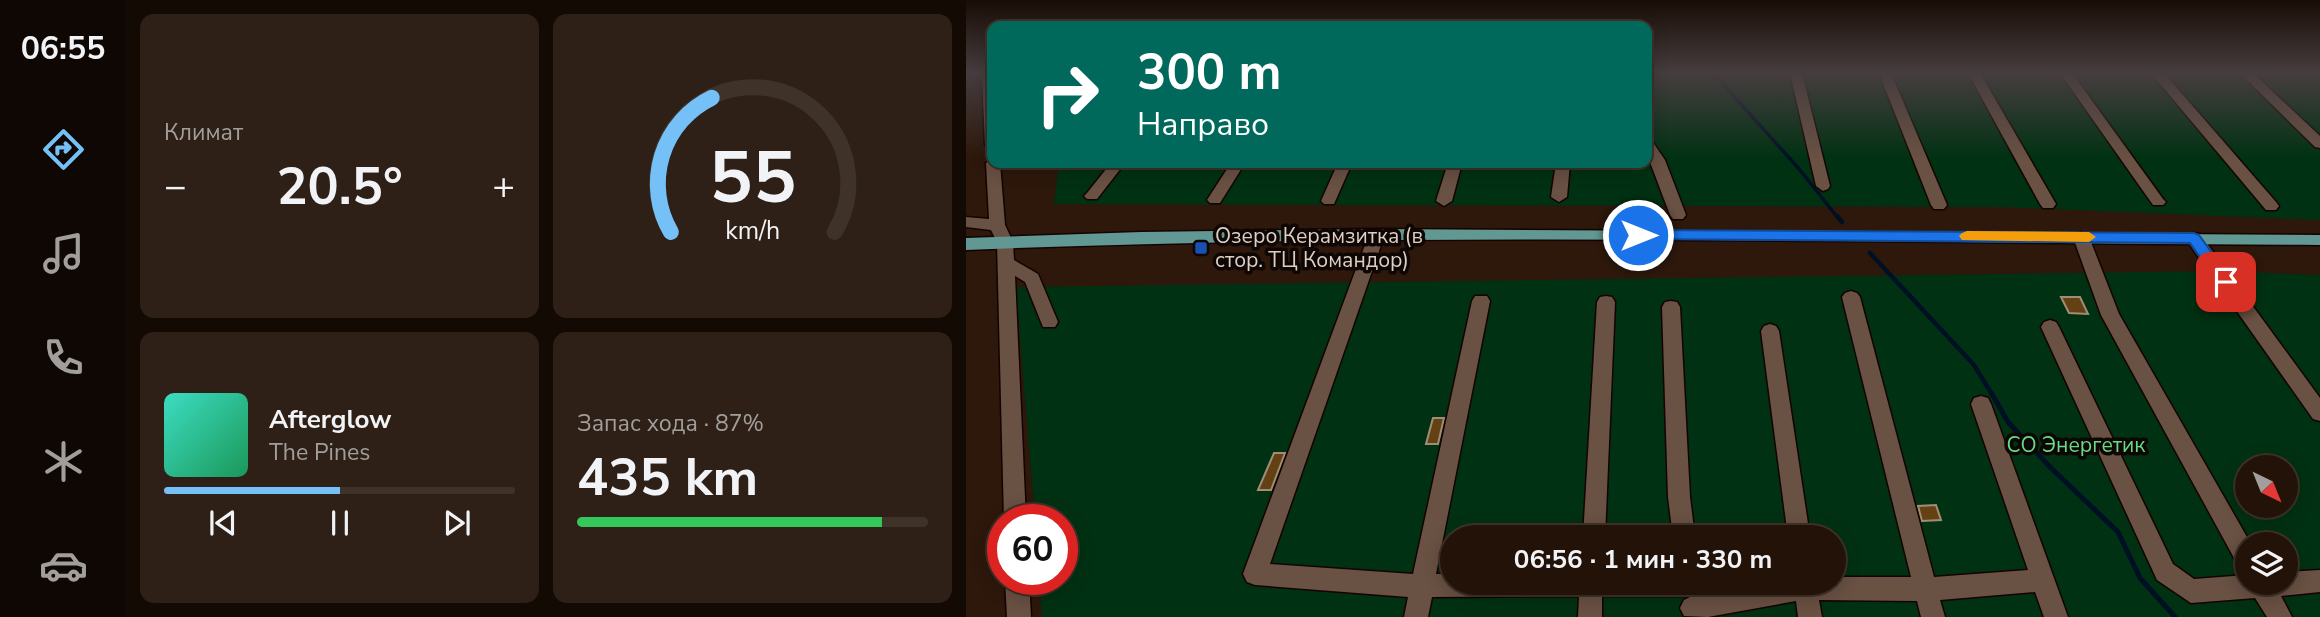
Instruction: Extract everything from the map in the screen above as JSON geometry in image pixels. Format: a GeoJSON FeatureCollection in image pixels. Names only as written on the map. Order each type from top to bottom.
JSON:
{"type":"FeatureCollection","features":[{"type":"Feature","properties":{"kind":"main road"},"geometry":{"type":"LineString","coordinates":[[966,244],[1377,234],[2320,240]]}},
{"type":"Feature","properties":{"kind":"street"},"geometry":{"type":"LineString","coordinates":[[1803,102],[1824,186]]}},
{"type":"Feature","properties":{"kind":"street"},"geometry":{"type":"LineString","coordinates":[[1897,102],[1939,205]]}},
{"type":"Feature","properties":{"kind":"street"},"geometry":{"type":"LineString","coordinates":[[1990,102],[2048,204]]}},
{"type":"Feature","properties":{"kind":"street"},"geometry":{"type":"LineString","coordinates":[[2087,102],[2158,202]]}},
{"type":"Feature","properties":{"kind":"street"},"geometry":{"type":"LineString","coordinates":[[2182,102],[2271,206]]}},
{"type":"Feature","properties":{"kind":"street"},"geometry":{"type":"LineString","coordinates":[[2276,102],[2320,144]]}},
{"type":"Feature","properties":{"kind":"street"},"geometry":{"type":"LineString","coordinates":[[1652,151],[1658,160],[1678,215]]}},
{"type":"Feature","properties":{"kind":"street"},"geometry":{"type":"LineString","coordinates":[[993,168],[997,225],[1005,242],[1014,504]]}},
{"type":"Feature","properties":{"kind":"street"},"geometry":{"type":"LineString","coordinates":[[1092,196],[1114,168]]}},
{"type":"Feature","properties":{"kind":"street"},"geometry":{"type":"LineString","coordinates":[[1215,200],[1235,168]]}},
{"type":"Feature","properties":{"kind":"street"},"geometry":{"type":"LineString","coordinates":[[1329,201],[1343,168]]}},
{"type":"Feature","properties":{"kind":"street"},"geometry":{"type":"LineString","coordinates":[[1444,201],[1454,168]]}},
{"type":"Feature","properties":{"kind":"street"},"geometry":{"type":"LineString","coordinates":[[1559,197],[1562,168]]}},
{"type":"Feature","properties":{"kind":"street"},"geometry":{"type":"LineString","coordinates":[[966,222],[997,225]]}},
{"type":"Feature","properties":{"kind":"street"},"geometry":{"type":"LineString","coordinates":[[1377,234],[1255,574],[1440,586]]}},
{"type":"Feature","properties":{"kind":"street"},"geometry":{"type":"LineString","coordinates":[[2081,237],[2110,316],[2235,538]]}},
{"type":"Feature","properties":{"kind":"street"},"geometry":{"type":"LineString","coordinates":[[2194,238],[2320,413]]}},
{"type":"Feature","properties":{"kind":"street"},"geometry":{"type":"LineString","coordinates":[[1006,263],[1032,278],[1049,322]]}},
{"type":"Feature","properties":{"kind":"street"},"geometry":{"type":"LineString","coordinates":[[1851,297],[1933,617]]}},
{"type":"Feature","properties":{"kind":"street"},"geometry":{"type":"LineString","coordinates":[[1416,617],[1481,301]]}},
{"type":"Feature","properties":{"kind":"street"},"geometry":{"type":"LineString","coordinates":[[1595,525],[1606,302]]}},
{"type":"Feature","properties":{"kind":"street"},"geometry":{"type":"LineString","coordinates":[[1671,307],[1682,525]]}},
{"type":"Feature","properties":{"kind":"street"},"geometry":{"type":"LineString","coordinates":[[2050,327],[2165,572],[2191,591],[2235,587]]}},
{"type":"Feature","properties":{"kind":"street"},"geometry":{"type":"LineString","coordinates":[[1770,331],[1797,525]]}},
{"type":"Feature","properties":{"kind":"street"},"geometry":{"type":"LineString","coordinates":[[1981,404],[2056,617]]}},
{"type":"Feature","properties":{"kind":"street"},"geometry":{"type":"LineString","coordinates":[[1846,586],[1926,589],[2043,580]]}},
{"type":"Feature","properties":{"kind":"street"},"geometry":{"type":"LineString","coordinates":[[2298,582],[2320,581]]}},
{"type":"Feature","properties":{"kind":"street"},"geometry":{"type":"LineString","coordinates":[[1017,595],[1018,616]]}},
{"type":"Feature","properties":{"kind":"street"},"geometry":{"type":"LineString","coordinates":[[1590,617],[1591,595]]}},
{"type":"Feature","properties":{"kind":"street"},"geometry":{"type":"LineString","coordinates":[[1690,595],[1692,613],[1765,595]]}},
{"type":"Feature","properties":{"kind":"street"},"geometry":{"type":"LineString","coordinates":[[1807,595],[1810,617]]}},
{"type":"Feature","properties":{"kind":"street"},"geometry":{"type":"LineString","coordinates":[[2267,595],[2280,617]]}},
{"type":"Feature","properties":{"kind":"green space"},"geometry":{"type":"Polygon","coordinates":[[[1652,102],[2320,102],[2320,220],[2001,207],[1054,204],[1058,168],[1652,168],[1652,102]]]}},
{"type":"Feature","properties":{"kind":"green space","name":"СО Энергетик"},"geometry":{"type":"Polygon","coordinates":[[[2220,271],[2320,275],[2320,617],[1042,617],[1040,595],[1078,595],[1078,504],[1034,504],[1016,287],[2220,271]]]}},
{"type":"Feature","properties":{"kind":"building"},"geometry":{"type":"Polygon","coordinates":[[[2061,297],[2080,297],[2088,314],[2069,313],[2061,297]]]}},
{"type":"Feature","properties":{"kind":"building"},"geometry":{"type":"Polygon","coordinates":[[[1433,418],[1444,418],[1438,444],[1426,444],[1433,418]]]}},
{"type":"Feature","properties":{"kind":"building"},"geometry":{"type":"Polygon","coordinates":[[[1274,453],[1285,453],[1271,490],[1258,490],[1274,453]]]}},
{"type":"Feature","properties":{"kind":"building"},"geometry":{"type":"Polygon","coordinates":[[[1936,505],[1941,520],[1922,521],[1918,506],[1936,505]]]}},
{"type":"Feature","properties":{"kind":"waterway"},"geometry":{"type":"LineString","coordinates":[[1739,102],[1800,170],[1838,218]]}},
{"type":"Feature","properties":{"kind":"waterway"},"geometry":{"type":"LineString","coordinates":[[1837,216],[1842,222]]}},
{"type":"Feature","properties":{"kind":"waterway"},"geometry":{"type":"LineString","coordinates":[[1870,253],[1974,365],[1993,396]]}},
{"type":"Feature","properties":{"kind":"waterway"},"geometry":{"type":"LineString","coordinates":[[1992,394],[2008,422],[2051,468],[2118,532],[2140,578],[2175,617]]}},
{"type":"Feature","properties":{"kind":"slow traffic"},"geometry":{"type":"LineString","coordinates":[[1967,236],[2089,237]]}},
{"type":"Feature","properties":{"kind":"place","name":"Озеро Керамзитка (в стор. ТЦ Командор)"},"geometry":{"type":"Point","coordinates":[1201,248]}},
{"type":"Feature","properties":{"kind":"route"},"geometry":{"type":"LineString","coordinates":[[1638,235],[2194,238],[2226,282]]}}]}
